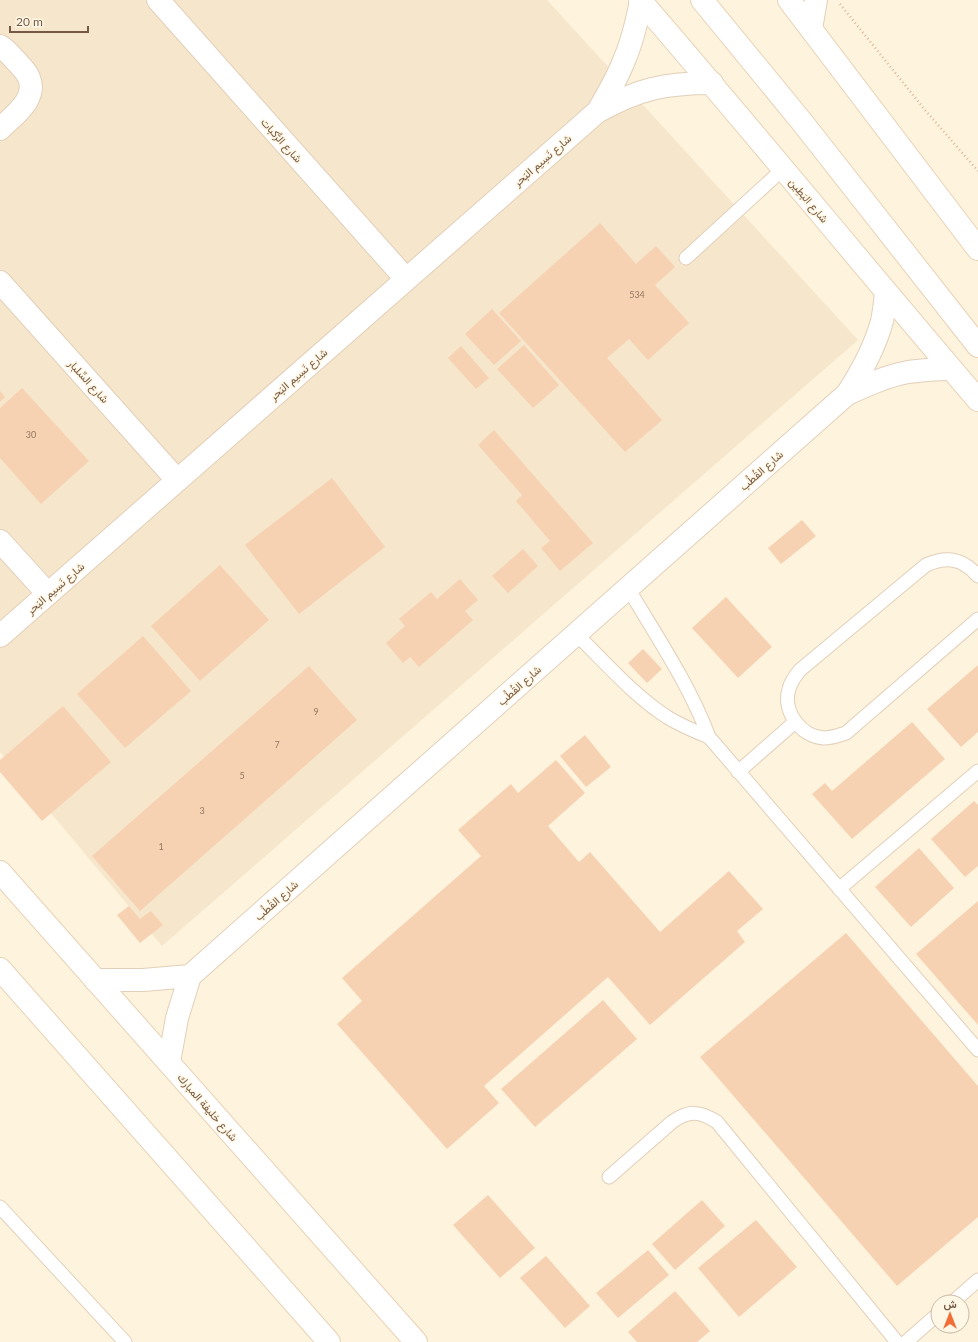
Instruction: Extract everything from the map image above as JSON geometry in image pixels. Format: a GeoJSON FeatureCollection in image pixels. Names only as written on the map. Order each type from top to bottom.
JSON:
{"type":"FeatureCollection","features":[{"type":"Feature","properties":{"kind":"street","name":"شارع الرُّكبات"},"geometry":{"type":"LineString","coordinates":[[158,0],[406,279]]}},
{"type":"Feature","properties":{"kind":"street"},"geometry":{"type":"LineString","coordinates":[[702,0],[802,122],[978,346]]}},
{"type":"Feature","properties":{"kind":"street"},"geometry":{"type":"LineString","coordinates":[[790,0],[978,249]]}},
{"type":"Feature","properties":{"kind":"street"},"geometry":{"type":"LineString","coordinates":[[811,29],[816,0]]}},
{"type":"Feature","properties":{"kind":"street","name":"شارع نَسِيم البَحر"},"geometry":{"type":"LineString","coordinates":[[597,112],[613,86],[625,59],[635,30],[641,1]]}},
{"type":"Feature","properties":{"kind":"street","name":"شارع البَطِين"},"geometry":{"type":"LineString","coordinates":[[641,1],[886,293],[978,400]]}},
{"type":"Feature","properties":{"kind":"street"},"geometry":{"type":"LineString","coordinates":[[0,46],[25,71],[29,77],[31,85],[28,99],[24,105],[0,129]]}},
{"type":"Feature","properties":{"kind":"street","name":"شارع نَسِيم البَحر"},"geometry":{"type":"LineString","coordinates":[[0,636],[597,112],[618,100],[664,86],[688,83],[712,84]]}},
{"type":"Feature","properties":{"kind":"street","name":"شارع السِّلبار"},"geometry":{"type":"LineString","coordinates":[[0,282],[177,480]]}},
{"type":"Feature","properties":{"kind":"street","name":"شارع القُطُب"},"geometry":{"type":"LineString","coordinates":[[190,976],[847,394],[862,371],[874,346],[882,320],[886,293]]}},
{"type":"Feature","properties":{"kind":"street","name":"شارع القُطُب"},"geometry":{"type":"LineString","coordinates":[[847,394],[881,380],[908,372],[951,369]]}},
{"type":"Feature","properties":{"kind":"street"},"geometry":{"type":"LineString","coordinates":[[0,541],[48,594]]}},
{"type":"Feature","properties":{"kind":"street","name":"شارع خليفة المبارك"},"geometry":{"type":"LineString","coordinates":[[0,872],[416,1342]]}},
{"type":"Feature","properties":{"kind":"street"},"geometry":{"type":"LineString","coordinates":[[0,970],[329,1342]]}},
{"type":"Feature","properties":{"kind":"street"},"geometry":{"type":"LineString","coordinates":[[95,980],[142,980],[190,976],[177,1018],[169,1062]]}},
{"type":"Feature","properties":{"kind":"lane"},"geometry":{"type":"LineString","coordinates":[[686,258],[783,169]]}},
{"type":"Feature","properties":{"kind":"lane"},"geometry":{"type":"LineString","coordinates":[[978,576],[970,567],[949,559],[937,560],[926,565],[800,670],[793,679],[787,701],[795,722],[803,730],[824,738],[835,737],[846,733],[978,619]]}},
{"type":"Feature","properties":{"kind":"lane"},"geometry":{"type":"LineString","coordinates":[[628,588],[681,676],[698,710],[708,737],[978,1050]]}},
{"type":"Feature","properties":{"kind":"lane"},"geometry":{"type":"LineString","coordinates":[[576,634],[647,703],[687,728],[708,737]]}},
{"type":"Feature","properties":{"kind":"lane"},"geometry":{"type":"LineString","coordinates":[[738,772],[795,722]]}},
{"type":"Feature","properties":{"kind":"lane"},"geometry":{"type":"LineString","coordinates":[[839,889],[978,771]]}},
{"type":"Feature","properties":{"kind":"lane"},"geometry":{"type":"LineString","coordinates":[[609,1177],[680,1116],[690,1113],[699,1113],[709,1117],[717,1122],[897,1342]]}},
{"type":"Feature","properties":{"kind":"lane"},"geometry":{"type":"LineString","coordinates":[[0,1207],[125,1342]]}},
{"type":"Feature","properties":{"kind":"lane"},"geometry":{"type":"LineString","coordinates":[[961,1294],[978,1280]]}},
{"type":"Feature","properties":{"kind":"lane"},"geometry":{"type":"LineString","coordinates":[[906,1342],[930,1321]]}},
{"type":"Feature","properties":{"kind":"path"},"geometry":{"type":"LineString","coordinates":[[839,0],[849,17],[925,110],[978,171]]}},
{"type":"Feature","properties":{"kind":"shaded area"},"geometry":{"type":"Polygon","coordinates":[[[0,0],[547,0],[858,340],[162,946],[0,752],[0,0]]]}},
{"type":"Feature","properties":{"kind":"building"},"geometry":{"type":"Polygon","coordinates":[[[600,223],[636,264],[656,246],[675,267],[655,285],[689,323],[648,360],[629,339],[607,358],[662,420],[625,452],[499,313],[600,223]]]}},
{"type":"Feature","properties":{"kind":"building"},"geometry":{"type":"Polygon","coordinates":[[[492,309],[521,341],[494,365],[465,334],[492,309]]]}},
{"type":"Feature","properties":{"kind":"building"},"geometry":{"type":"Polygon","coordinates":[[[524,345],[559,385],[533,408],[497,369],[524,345]]]}},
{"type":"Feature","properties":{"kind":"building"},"geometry":{"type":"Polygon","coordinates":[[[461,346],[489,378],[476,389],[448,358],[461,346]]]}},
{"type":"Feature","properties":{"kind":"building"},"geometry":{"type":"Polygon","coordinates":[[[22,388],[89,461],[41,504],[0,458],[0,408],[22,388]]]}},
{"type":"Feature","properties":{"kind":"building"},"geometry":{"type":"Polygon","coordinates":[[[0,391],[5,397],[0,402],[0,391]]]}},
{"type":"Feature","properties":{"kind":"building"},"geometry":{"type":"Polygon","coordinates":[[[494,430],[593,543],[560,571],[541,548],[550,541],[516,501],[522,495],[478,445],[494,430]]]}},
{"type":"Feature","properties":{"kind":"building"},"geometry":{"type":"Polygon","coordinates":[[[332,478],[385,547],[299,614],[245,545],[332,478]]]}},
{"type":"Feature","properties":{"kind":"building"},"geometry":{"type":"Polygon","coordinates":[[[802,520],[816,536],[781,564],[768,548],[802,520]]]}},
{"type":"Feature","properties":{"kind":"building"},"geometry":{"type":"Polygon","coordinates":[[[523,549],[538,566],[508,593],[492,576],[523,549]]]}},
{"type":"Feature","properties":{"kind":"building"},"geometry":{"type":"Polygon","coordinates":[[[220,565],[269,620],[200,681],[151,626],[220,565]]]}},
{"type":"Feature","properties":{"kind":"building"},"geometry":{"type":"Polygon","coordinates":[[[460,579],[478,600],[465,611],[473,620],[419,667],[410,657],[403,663],[386,643],[405,626],[399,619],[431,592],[437,599],[460,579]]]}},
{"type":"Feature","properties":{"kind":"building"},"geometry":{"type":"Polygon","coordinates":[[[726,597],[772,647],[738,678],[692,628],[726,597]]]}},
{"type":"Feature","properties":{"kind":"building"},"geometry":{"type":"Polygon","coordinates":[[[143,636],[191,691],[125,748],[77,694],[143,636]]]}},
{"type":"Feature","properties":{"kind":"building"},"geometry":{"type":"Polygon","coordinates":[[[643,649],[662,669],[647,683],[628,663],[643,649]]]}},
{"type":"Feature","properties":{"kind":"building"},"geometry":{"type":"Polygon","coordinates":[[[978,665],[978,732],[961,747],[927,709],[978,665]]]}},
{"type":"Feature","properties":{"kind":"building"},"geometry":{"type":"Polygon","coordinates":[[[309,666],[357,720],[140,911],[92,856],[309,666]]]}},
{"type":"Feature","properties":{"kind":"building"},"geometry":{"type":"Polygon","coordinates":[[[63,706],[111,762],[42,821],[0,772],[0,760],[63,706]]]}},
{"type":"Feature","properties":{"kind":"building"},"geometry":{"type":"Polygon","coordinates":[[[912,722],[945,759],[852,839],[812,794],[825,783],[832,791],[912,722]]]}},
{"type":"Feature","properties":{"kind":"building"},"geometry":{"type":"Polygon","coordinates":[[[585,735],[611,767],[586,787],[560,756],[585,735]]]}},
{"type":"Feature","properties":{"kind":"building"},"geometry":{"type":"Polygon","coordinates":[[[556,760],[585,793],[548,826],[579,862],[590,852],[660,932],[729,871],[763,909],[737,931],[745,942],[650,1025],[608,977],[484,1086],[499,1103],[447,1149],[337,1024],[362,1001],[342,978],[481,856],[458,830],[511,784],[518,793],[556,760]]]}},
{"type":"Feature","properties":{"kind":"building"},"geometry":{"type":"Polygon","coordinates":[[[974,801],[978,805],[978,866],[965,877],[931,839],[974,801]]]}},
{"type":"Feature","properties":{"kind":"building"},"geometry":{"type":"Polygon","coordinates":[[[919,848],[954,888],[911,927],[875,887],[919,848]]]}},
{"type":"Feature","properties":{"kind":"building"},"geometry":{"type":"Polygon","coordinates":[[[978,901],[978,1025],[916,954],[978,901]]]}},
{"type":"Feature","properties":{"kind":"building"},"geometry":{"type":"Polygon","coordinates":[[[129,906],[140,919],[151,911],[163,925],[140,943],[117,915],[129,906]]]}},
{"type":"Feature","properties":{"kind":"building"},"geometry":{"type":"Polygon","coordinates":[[[846,933],[978,1086],[978,1217],[897,1286],[700,1057],[846,933]]]}},
{"type":"Feature","properties":{"kind":"building"},"geometry":{"type":"Polygon","coordinates":[[[603,1000],[637,1039],[535,1127],[501,1089],[603,1000]]]}},
{"type":"Feature","properties":{"kind":"building"},"geometry":{"type":"Polygon","coordinates":[[[488,1195],[535,1248],[500,1278],[453,1225],[488,1195]]]}},
{"type":"Feature","properties":{"kind":"building"},"geometry":{"type":"Polygon","coordinates":[[[702,1200],[725,1226],[675,1270],[652,1244],[702,1200]]]}},
{"type":"Feature","properties":{"kind":"building"},"geometry":{"type":"Polygon","coordinates":[[[756,1220],[797,1267],[739,1317],[698,1268],[756,1220]]]}},
{"type":"Feature","properties":{"kind":"building"},"geometry":{"type":"Polygon","coordinates":[[[648,1250],[669,1275],[618,1318],[596,1293],[648,1250]]]}},
{"type":"Feature","properties":{"kind":"building"},"geometry":{"type":"Polygon","coordinates":[[[546,1256],[590,1306],[565,1328],[520,1278],[546,1256]]]}},
{"type":"Feature","properties":{"kind":"building"},"geometry":{"type":"Polygon","coordinates":[[[675,1291],[710,1331],[697,1342],[637,1342],[628,1332],[675,1291]]]}}]}
